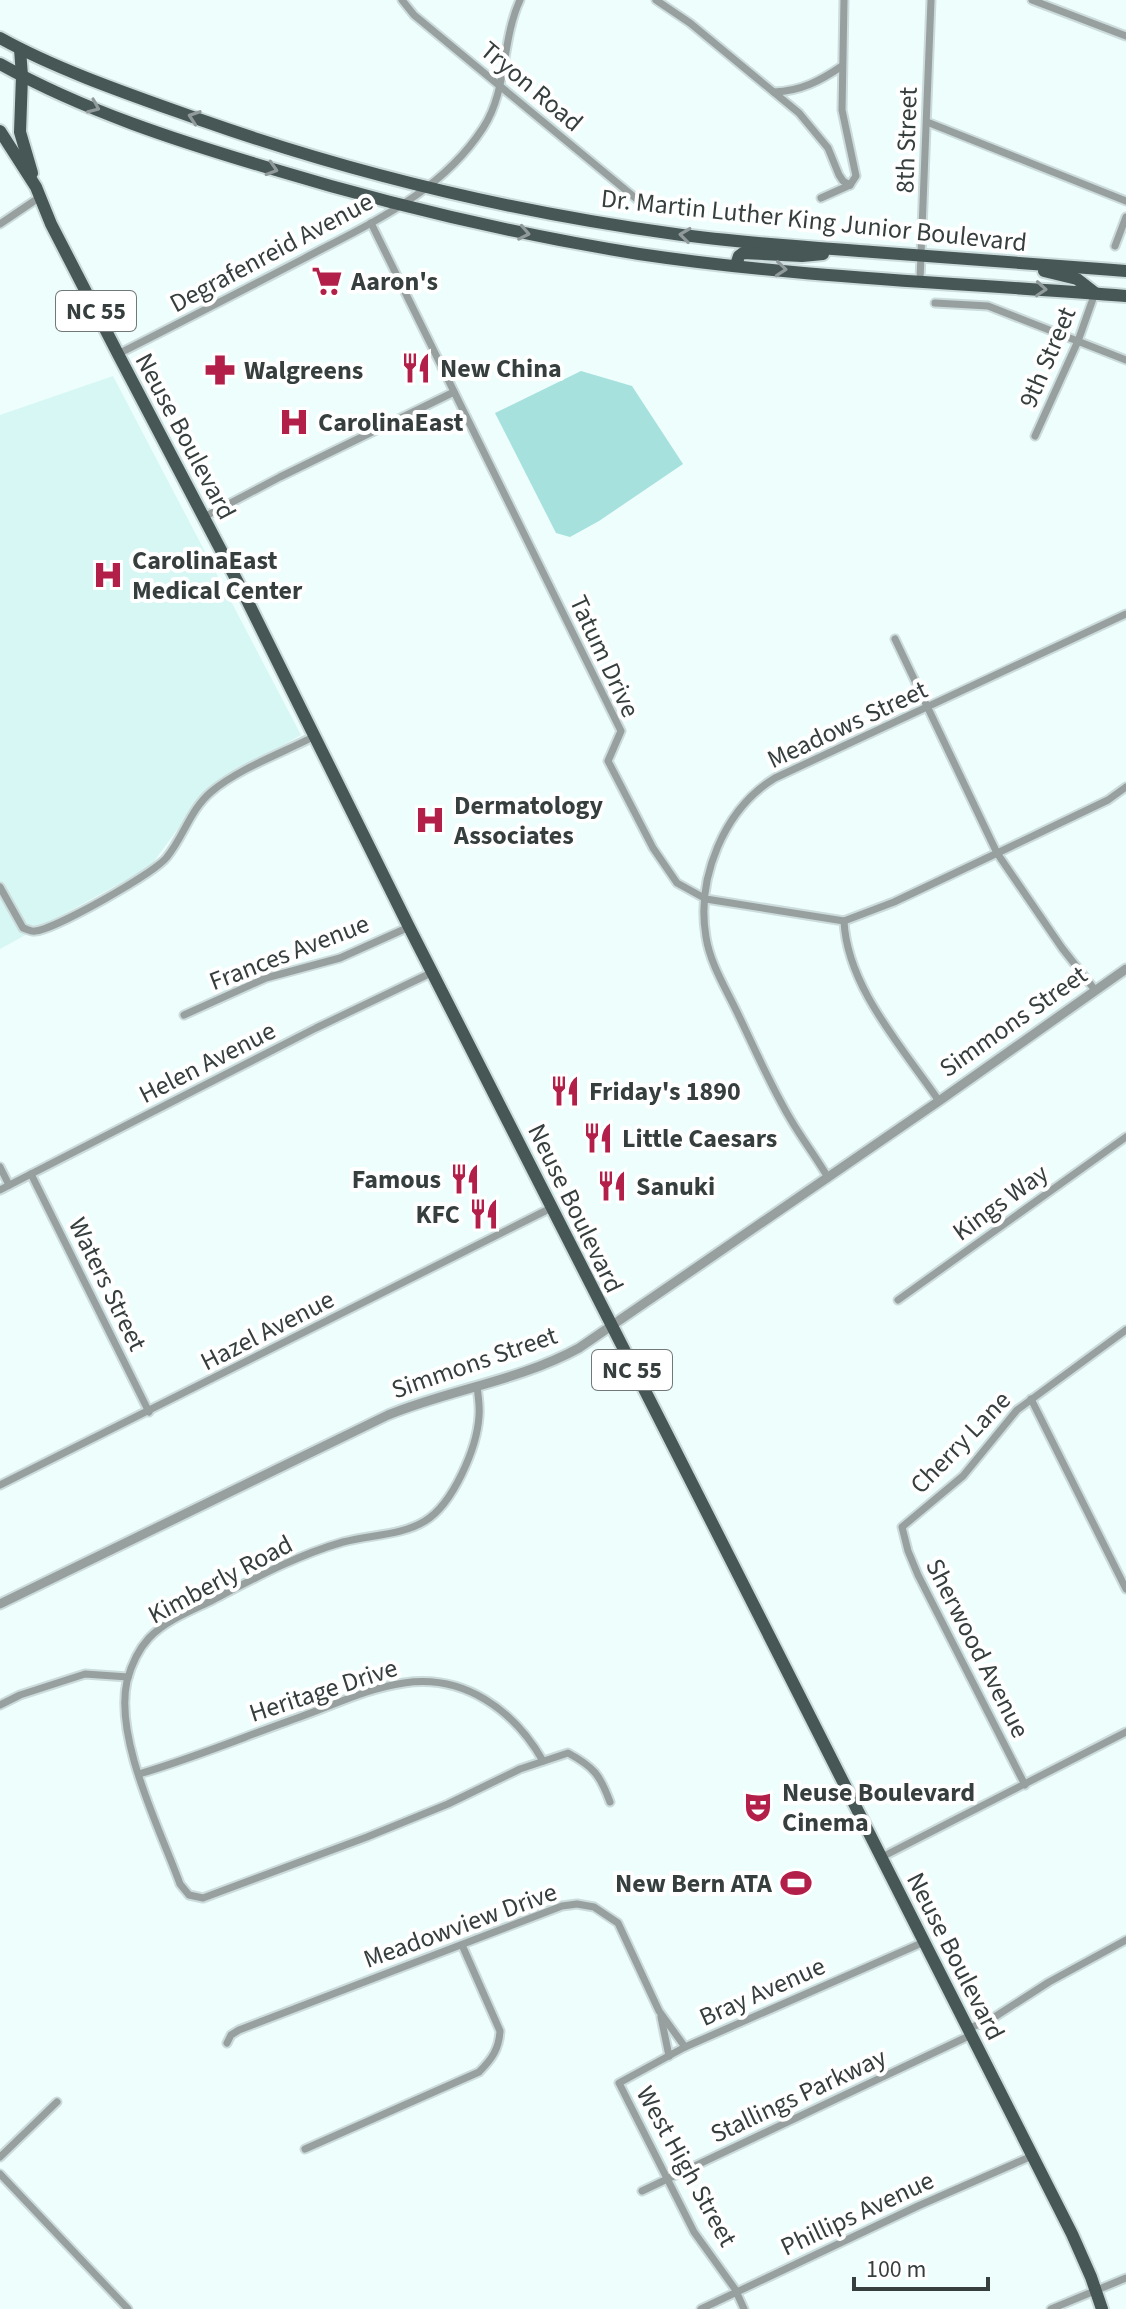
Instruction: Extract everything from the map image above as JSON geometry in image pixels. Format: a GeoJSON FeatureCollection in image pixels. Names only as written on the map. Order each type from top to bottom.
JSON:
{"type":"FeatureCollection","features":[{"type":"Feature","properties":{"kind":"main road","name":"Dr. Martin Luther King Junior Boulevard"},"geometry":{"type":"LineString","coordinates":[[0,38],[20,49],[229,130],[374,173],[585,220],[675,234],[1126,271]]}},
{"type":"Feature","properties":{"kind":"main road","name":"NC 55"},"geometry":{"type":"LineString","coordinates":[[20,49],[20,132],[38,192]]}},
{"type":"Feature","properties":{"kind":"main road","name":"Dr. Martin Luther King Junior Boulevard"},"geometry":{"type":"LineString","coordinates":[[0,64],[147,129],[198,147],[400,206],[561,240],[641,254],[736,265],[1126,296]]}},
{"type":"Feature","properties":{"kind":"main road","name":"Neuse Boulevard"},"geometry":{"type":"LineString","coordinates":[[0,131],[38,192],[611,1328],[882,1857],[1072,2234],[1102,2309]]}},
{"type":"Feature","properties":{"kind":"main road"},"geometry":{"type":"LineString","coordinates":[[736,265],[739,256],[744,253],[802,256],[858,251]]}},
{"type":"Feature","properties":{"kind":"main road"},"geometry":{"type":"LineString","coordinates":[[1005,262],[1077,279],[1095,293]]}},
{"type":"Feature","properties":{"kind":"street","name":"Tryon Road"},"geometry":{"type":"LineString","coordinates":[[402,0],[414,15],[639,201]]}},
{"type":"Feature","properties":{"kind":"street","name":"Degrafenreid Avenue"},"geometry":{"type":"LineString","coordinates":[[118,354],[371,223],[430,187],[460,157],[482,129],[493,108],[509,28],[520,0]]}},
{"type":"Feature","properties":{"kind":"street"},"geometry":{"type":"LineString","coordinates":[[656,0],[690,23],[810,124],[828,148],[843,181],[850,185]]}},
{"type":"Feature","properties":{"kind":"street"},"geometry":{"type":"LineString","coordinates":[[821,198],[850,185],[856,176],[842,110],[844,0]]}},
{"type":"Feature","properties":{"kind":"street","name":"8th Street"},"geometry":{"type":"LineString","coordinates":[[920,280],[931,0]]}},
{"type":"Feature","properties":{"kind":"street"},"geometry":{"type":"LineString","coordinates":[[1032,0],[1126,36]]}},
{"type":"Feature","properties":{"kind":"street"},"geometry":{"type":"LineString","coordinates":[[774,92],[804,88],[842,66]]}},
{"type":"Feature","properties":{"kind":"street"},"geometry":{"type":"LineString","coordinates":[[927,122],[1126,201]]}},
{"type":"Feature","properties":{"kind":"street"},"geometry":{"type":"LineString","coordinates":[[0,224],[38,192]]}},
{"type":"Feature","properties":{"kind":"street"},"geometry":{"type":"LineString","coordinates":[[1115,246],[1126,217]]}},
{"type":"Feature","properties":{"kind":"street","name":"Tatum Drive"},"geometry":{"type":"LineString","coordinates":[[371,223],[621,731],[608,761],[653,848],[677,883],[706,899],[844,921],[894,902],[1108,800],[1126,787]]}},
{"type":"Feature","properties":{"kind":"street","name":"9th Street"},"geometry":{"type":"LineString","coordinates":[[1035,436],[1078,341],[1095,293]]}},
{"type":"Feature","properties":{"kind":"street"},"geometry":{"type":"LineString","coordinates":[[935,303],[988,306],[1126,360]]}},
{"type":"Feature","properties":{"kind":"street"},"geometry":{"type":"LineString","coordinates":[[204,517],[454,392]]}},
{"type":"Feature","properties":{"kind":"street","name":"Meadows Street"},"geometry":{"type":"LineString","coordinates":[[827,1176],[791,1120],[714,964],[706,936],[706,899],[714,855],[724,831],[753,794],[766,783],[1126,614]]}},
{"type":"Feature","properties":{"kind":"street"},"geometry":{"type":"LineString","coordinates":[[895,639],[997,853],[1056,941],[1095,990]]}},
{"type":"Feature","properties":{"kind":"street"},"geometry":{"type":"LineString","coordinates":[[0,887],[23,928],[35,931],[63,919],[132,885],[159,866],[173,849],[195,808],[213,790],[313,737]]}},
{"type":"Feature","properties":{"kind":"street"},"geometry":{"type":"LineString","coordinates":[[844,921],[845,944],[859,980],[939,1101]]}},
{"type":"Feature","properties":{"kind":"street","name":"Frances Avenue"},"geometry":{"type":"LineString","coordinates":[[184,1015],[266,978],[340,958],[409,927]]}},
{"type":"Feature","properties":{"kind":"street","name":"Simmons Street"},"geometry":{"type":"LineString","coordinates":[[0,1604],[377,1419],[431,1398],[514,1377],[550,1363],[611,1328],[1126,969]]}},
{"type":"Feature","properties":{"kind":"street","name":"Helen Avenue"},"geometry":{"type":"LineString","coordinates":[[0,1190],[316,1028],[433,972]]}},
{"type":"Feature","properties":{"kind":"street","name":"Kings Way"},"geometry":{"type":"LineString","coordinates":[[898,1300],[1126,1137]]}},
{"type":"Feature","properties":{"kind":"street"},"geometry":{"type":"LineString","coordinates":[[0,1167],[9,1185]]}},
{"type":"Feature","properties":{"kind":"street","name":"Waters Street"},"geometry":{"type":"LineString","coordinates":[[31,1174],[149,1412]]}},
{"type":"Feature","properties":{"kind":"street","name":"Hazel Avenue"},"geometry":{"type":"LineString","coordinates":[[1,1483],[149,1412],[551,1208]]}},
{"type":"Feature","properties":{"kind":"street","name":"Cherry Lane"},"geometry":{"type":"LineString","coordinates":[[902,1527],[963,1476],[1002,1427],[1031,1399],[1126,1330]]}},
{"type":"Feature","properties":{"kind":"street","name":"Kimberly Road"},"geometry":{"type":"LineString","coordinates":[[477,1386],[479,1415],[476,1438],[444,1505],[424,1522],[313,1553],[255,1578],[169,1622],[149,1638],[135,1658],[128,1677],[125,1710],[128,1738],[180,1884],[189,1895],[203,1898],[421,1815],[543,1761]]}},
{"type":"Feature","properties":{"kind":"street"},"geometry":{"type":"LineString","coordinates":[[1031,1399],[1126,1589]]}},
{"type":"Feature","properties":{"kind":"street","name":"Sherwood Avenue"},"geometry":{"type":"LineString","coordinates":[[902,1527],[918,1575],[1025,1785]]}},
{"type":"Feature","properties":{"kind":"street"},"geometry":{"type":"LineString","coordinates":[[0,1705],[20,1695],[85,1674],[128,1677]]}},
{"type":"Feature","properties":{"kind":"street","name":"Heritage Drive"},"geometry":{"type":"LineString","coordinates":[[139,1774],[385,1686],[416,1682],[448,1683],[467,1688],[484,1698],[503,1710],[543,1761]]}},
{"type":"Feature","properties":{"kind":"street"},"geometry":{"type":"LineString","coordinates":[[882,1857],[1126,1732]]}},
{"type":"Feature","properties":{"kind":"street"},"geometry":{"type":"LineString","coordinates":[[543,1761],[568,1753],[586,1763],[600,1777],[610,1802]]}},
{"type":"Feature","properties":{"kind":"street","name":"Meadowview Drive"},"geometry":{"type":"LineString","coordinates":[[227,2043],[231,2035],[239,2030],[562,1906],[577,1904],[605,1912],[618,1923],[659,2011],[685,2047]]}},
{"type":"Feature","properties":{"kind":"street","name":"Stallings Parkway"},"geometry":{"type":"LineString","coordinates":[[642,2191],[970,2032],[1049,1982],[1126,1940]]}},
{"type":"Feature","properties":{"kind":"street","name":"Bray Avenue"},"geometry":{"type":"LineString","coordinates":[[619,2083],[685,2047],[924,1942]]}},
{"type":"Feature","properties":{"kind":"street"},"geometry":{"type":"LineString","coordinates":[[305,2149],[479,2072],[491,2060],[500,2044],[500,2031],[462,1945]]}},
{"type":"Feature","properties":{"kind":"street","name":"Meadowview Drive"},"geometry":{"type":"LineString","coordinates":[[659,2011],[669,2056]]}},
{"type":"Feature","properties":{"kind":"street","name":"West High Street"},"geometry":{"type":"LineString","coordinates":[[619,2083],[694,2232],[736,2292],[744,2309]]}},
{"type":"Feature","properties":{"kind":"street"},"geometry":{"type":"LineString","coordinates":[[0,2157],[57,2102]]}},
{"type":"Feature","properties":{"kind":"street","name":"Phillips Avenue"},"geometry":{"type":"LineString","coordinates":[[701,2309],[918,2206],[1032,2156]]}},
{"type":"Feature","properties":{"kind":"street"},"geometry":{"type":"LineString","coordinates":[[0,2174],[128,2309]]}},
{"type":"Feature","properties":{"kind":"street"},"geometry":{"type":"LineString","coordinates":[[1051,2309],[1126,2278]]}},
{"type":"Feature","properties":{"kind":"shaded area"},"geometry":{"type":"Polygon","coordinates":[[[581,371],[632,386],[683,464],[570,537],[556,533],[495,413],[581,371]]]}},
{"type":"Feature","properties":{"kind":"shaded area","name":"CarolinaEast Medical Center"},"geometry":{"type":"Polygon","coordinates":[[[113,376],[301,735],[207,789],[150,867],[0,949],[0,415],[113,376]]]}},
{"type":"Feature","properties":{"kind":"place","name":"Aaron's"},"geometry":{"type":"Point","coordinates":[327,281]}},
{"type":"Feature","properties":{"kind":"place","name":"New China"},"geometry":{"type":"Point","coordinates":[416,368]}},
{"type":"Feature","properties":{"kind":"place","name":"Walgreens"},"geometry":{"type":"Point","coordinates":[220,370]}},
{"type":"Feature","properties":{"kind":"place","name":"CarolinaEast"},"geometry":{"type":"Point","coordinates":[294,422]}},
{"type":"Feature","properties":{"kind":"place","name":"CarolinaEast Medical Center"},"geometry":{"type":"Point","coordinates":[108,575]}},
{"type":"Feature","properties":{"kind":"place","name":"Dermatology Associates"},"geometry":{"type":"Point","coordinates":[430,820]}},
{"type":"Feature","properties":{"kind":"place","name":"Friday's 1890"},"geometry":{"type":"Point","coordinates":[565,1091]}},
{"type":"Feature","properties":{"kind":"place","name":"Little Caesars"},"geometry":{"type":"Point","coordinates":[598,1138]}},
{"type":"Feature","properties":{"kind":"place","name":"Famous"},"geometry":{"type":"Point","coordinates":[465,1179]}},
{"type":"Feature","properties":{"kind":"place","name":"Sanuki"},"geometry":{"type":"Point","coordinates":[612,1186]}},
{"type":"Feature","properties":{"kind":"place","name":"KFC"},"geometry":{"type":"Point","coordinates":[484,1214]}},
{"type":"Feature","properties":{"kind":"place","name":"Neuse Boulevard Cinema"},"geometry":{"type":"Point","coordinates":[758,1807]}},
{"type":"Feature","properties":{"kind":"place","name":"New Bern ATA"},"geometry":{"type":"Point","coordinates":[796,1883]}}]}
